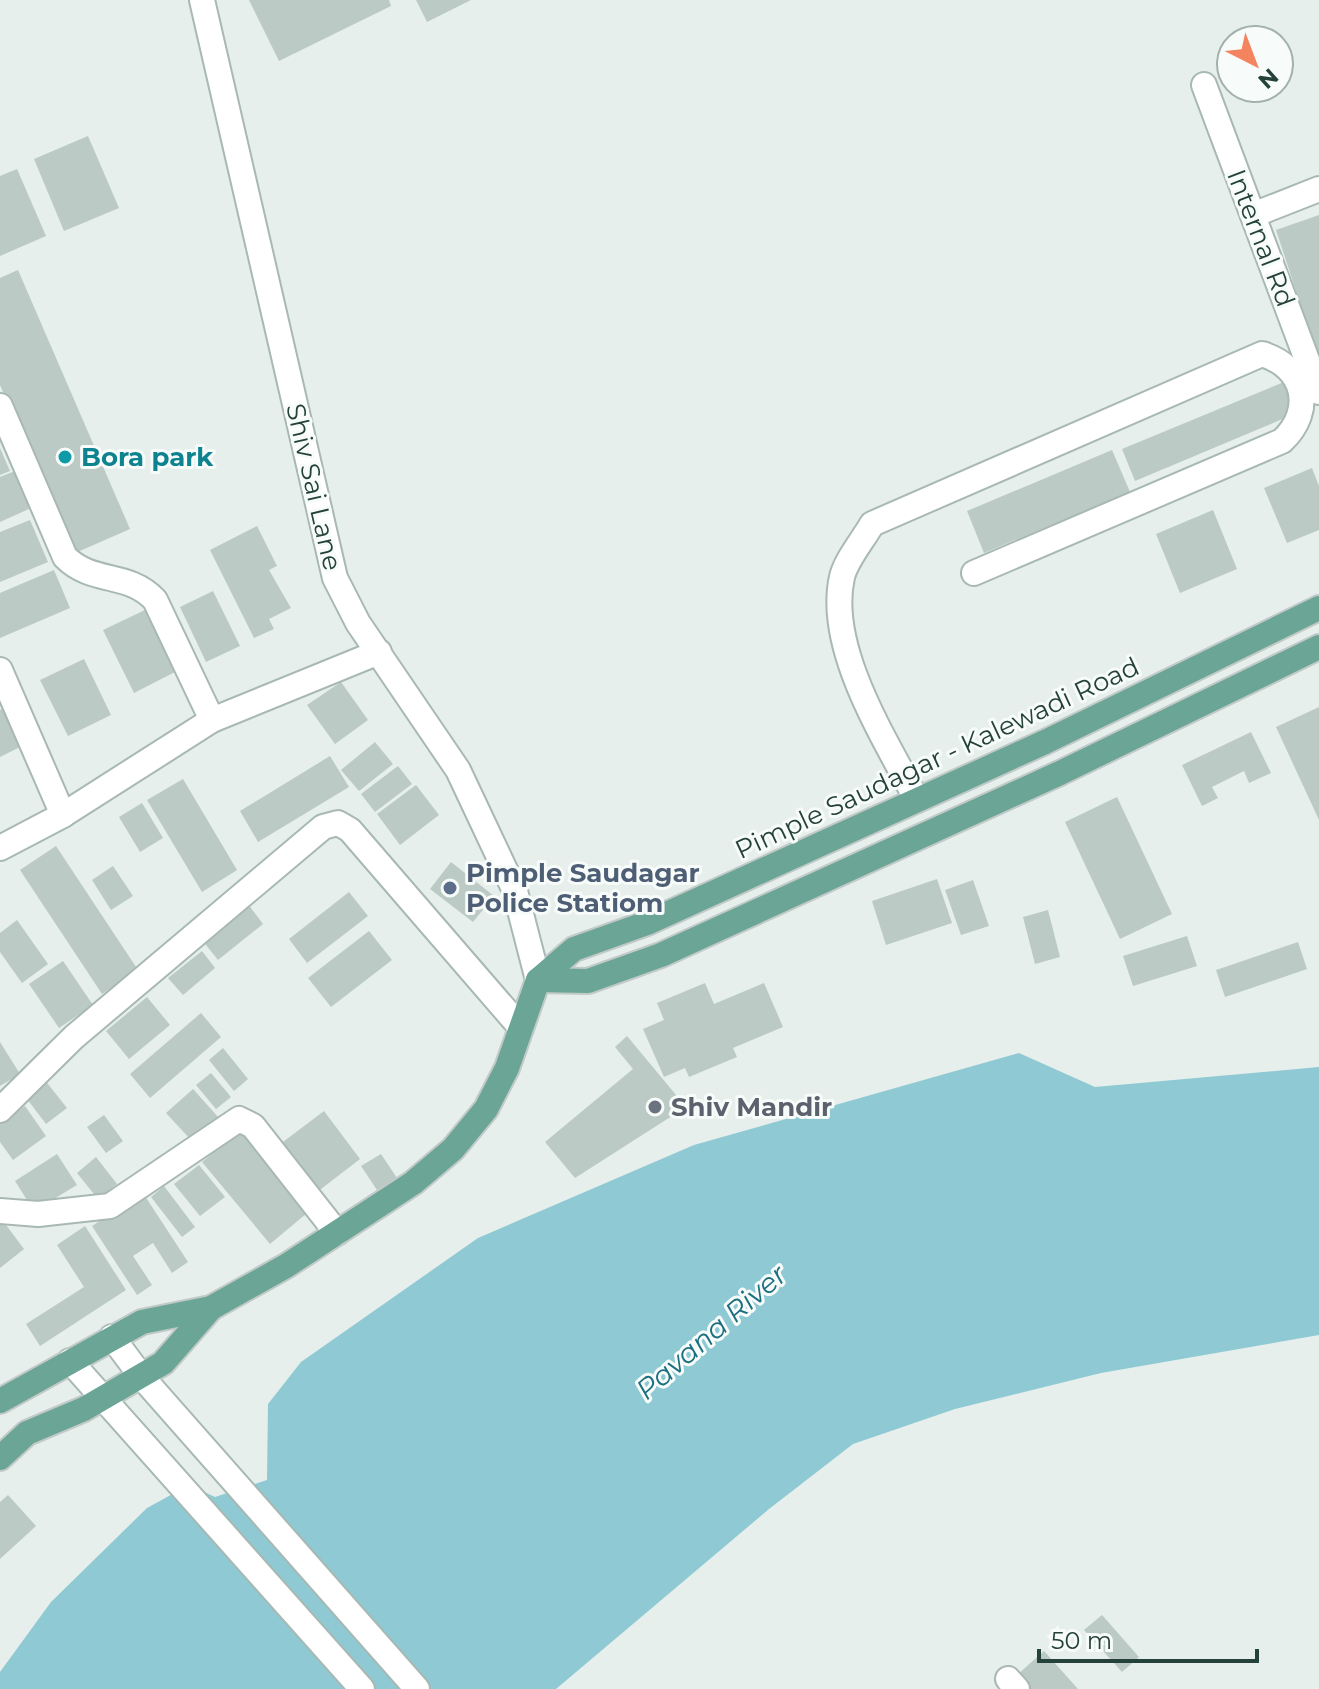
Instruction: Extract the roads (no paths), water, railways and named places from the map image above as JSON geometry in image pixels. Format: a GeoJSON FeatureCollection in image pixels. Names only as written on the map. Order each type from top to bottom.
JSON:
{"type":"FeatureCollection","features":[{"type":"Feature","properties":{"kind":"main road","name":"Pimple Saudagar - Kalewadi Road"},"geometry":{"type":"LineString","coordinates":[[0,1458],[27,1433],[102,1399],[163,1363],[211,1308],[337,1233],[413,1183],[453,1149],[486,1109],[507,1068],[538,980],[574,949],[647,923],[917,800],[1319,608]]}},
{"type":"Feature","properties":{"kind":"main road"},"geometry":{"type":"LineString","coordinates":[[538,980],[588,981],[661,955],[1319,647]]}},
{"type":"Feature","properties":{"kind":"main road"},"geometry":{"type":"LineString","coordinates":[[1154,688],[1168,720]]}},
{"type":"Feature","properties":{"kind":"main road","name":"Pimple Saudagar - Kalewadi Road"},"geometry":{"type":"LineString","coordinates":[[0,1401],[142,1322],[211,1308]]}},
{"type":"Feature","properties":{"kind":"street","name":"Shiv Sai Lane"},"geometry":{"type":"LineString","coordinates":[[202,0],[335,578],[358,623],[458,770],[515,891],[538,980]]}},
{"type":"Feature","properties":{"kind":"street","name":"Internal Rd"},"geometry":{"type":"LineString","coordinates":[[1204,85],[1319,392]]}},
{"type":"Feature","properties":{"kind":"street"},"geometry":{"type":"LineString","coordinates":[[1253,215],[1319,189]]}},
{"type":"Feature","properties":{"kind":"street"},"geometry":{"type":"LineString","coordinates":[[917,800],[867,702],[841,632],[842,576],[872,524],[1262,354],[1283,360],[1298,380],[1301,410],[1295,429],[1282,441],[974,573]]}},
{"type":"Feature","properties":{"kind":"street"},"geometry":{"type":"LineString","coordinates":[[0,406],[65,557],[79,570],[142,586],[155,600],[212,720]]}},
{"type":"Feature","properties":{"kind":"street"},"geometry":{"type":"LineString","coordinates":[[0,848],[63,815],[212,720],[379,652]]}},
{"type":"Feature","properties":{"kind":"street"},"geometry":{"type":"LineString","coordinates":[[0,670],[63,815]]}},
{"type":"Feature","properties":{"kind":"street"},"geometry":{"type":"LineString","coordinates":[[0,1110],[86,1027],[323,827],[338,823],[350,830],[521,1028]]}},
{"type":"Feature","properties":{"kind":"street"},"geometry":{"type":"LineString","coordinates":[[0,1211],[27,1214],[110,1206],[239,1119],[253,1126],[337,1233]]}},
{"type":"Feature","properties":{"kind":"street"},"geometry":{"type":"LineString","coordinates":[[112,1337],[178,1420],[417,1689]]}},
{"type":"Feature","properties":{"kind":"street"},"geometry":{"type":"LineString","coordinates":[[70,1361],[362,1689]]}},
{"type":"Feature","properties":{"kind":"water","name":"Pavana River"},"geometry":{"type":"Polygon","coordinates":[[[1019,1053],[1095,1087],[1319,1067],[1319,1335],[1101,1373],[955,1409],[853,1444],[769,1509],[556,1689],[0,1689],[0,1672],[51,1602],[147,1508],[189,1485],[215,1497],[267,1480],[268,1404],[301,1362],[478,1238],[694,1145],[1019,1053]]]}},
{"type":"Feature","properties":{"kind":"place","name":"Bora park"},"geometry":{"type":"Point","coordinates":[65,457]}},
{"type":"Feature","properties":{"kind":"place","name":"Pimple Saudagar Police Statiom"},"geometry":{"type":"Point","coordinates":[450,888]}},
{"type":"Feature","properties":{"kind":"place","name":"Shiv Mandir"},"geometry":{"type":"Point","coordinates":[655,1107]}}]}
